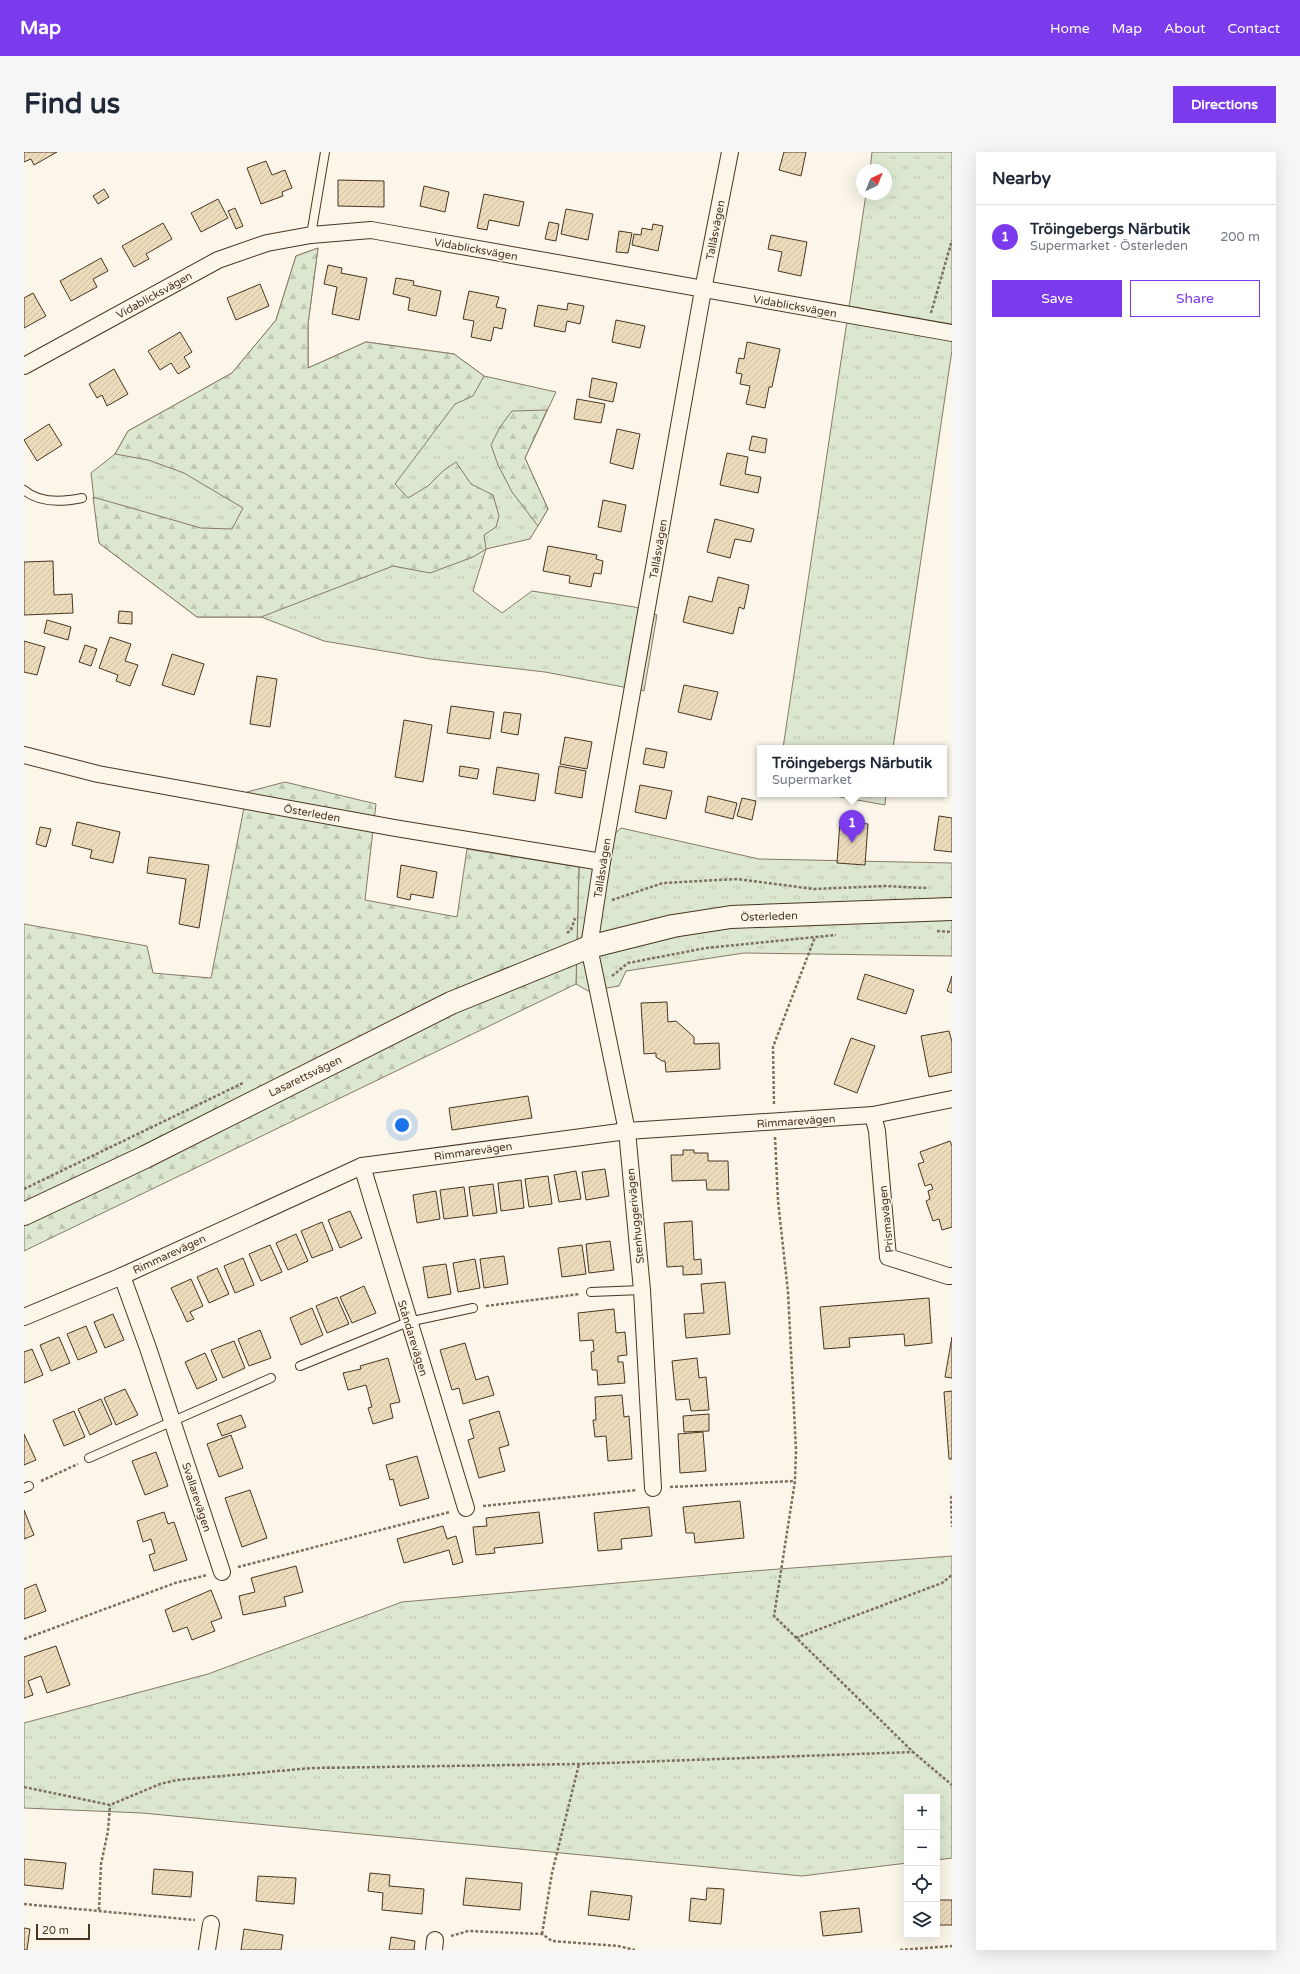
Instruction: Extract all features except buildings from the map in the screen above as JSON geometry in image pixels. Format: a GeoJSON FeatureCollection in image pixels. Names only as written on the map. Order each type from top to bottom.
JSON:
{"type":"FeatureCollection","features":[{"type":"Feature","properties":{"kind":"street","name":"Tallåsvägen"},"geometry":{"type":"LineString","coordinates":[[589,947],[602,862],[703,290],[730,152]]}},
{"type":"Feature","properties":{"kind":"street","name":"Vidablicksvägen"},"geometry":{"type":"LineString","coordinates":[[24,366],[218,260],[267,244],[311,235],[372,230],[703,290],[952,333]]}},
{"type":"Feature","properties":{"kind":"street","name":"Österleden"},"geometry":{"type":"LineString","coordinates":[[24,755],[98,774],[130,780],[379,825],[602,862]]}},
{"type":"Feature","properties":{"kind":"street","name":"Österleden"},"geometry":{"type":"LineString","coordinates":[[589,947],[673,926],[731,917],[952,909]]}},
{"type":"Feature","properties":{"kind":"street","name":"Stenhuggerivägen"},"geometry":{"type":"LineString","coordinates":[[589,947],[627,1131],[642,1290],[653,1488]]}},
{"type":"Feature","properties":{"kind":"street","name":"Lasarettsvägen"},"geometry":{"type":"LineString","coordinates":[[24,1214],[145,1157],[451,1003],[589,947]]}},
{"type":"Feature","properties":{"kind":"street","name":"Rimmarevägen"},"geometry":{"type":"LineString","coordinates":[[24,1317],[122,1276],[362,1166],[627,1131],[873,1115],[952,1099]]}},
{"type":"Feature","properties":{"kind":"street","name":"Prismavägen"},"geometry":{"type":"LineString","coordinates":[[873,1115],[877,1131],[888,1257],[952,1276]]}},
{"type":"Feature","properties":{"kind":"street","name":"Ståndarevägen"},"geometry":{"type":"LineString","coordinates":[[362,1166],[408,1322],[466,1508]]}},
{"type":"Feature","properties":{"kind":"street","name":"Svallarevägen"},"geometry":{"type":"LineString","coordinates":[[122,1276],[148,1348],[222,1572]]}},
{"type":"Feature","properties":{"kind":"street"},"geometry":{"type":"LineString","coordinates":[[207,1950],[211,1924]]}},
{"type":"Feature","properties":{"kind":"lane"},"geometry":{"type":"LineString","coordinates":[[311,235],[325,152]]}},
{"type":"Feature","properties":{"kind":"lane"},"geometry":{"type":"LineString","coordinates":[[24,490],[29,494],[49,501],[65,502],[82,498]]}},
{"type":"Feature","properties":{"kind":"lane"},"geometry":{"type":"LineString","coordinates":[[591,1292],[642,1290]]}},
{"type":"Feature","properties":{"kind":"lane"},"geometry":{"type":"LineString","coordinates":[[300,1366],[408,1322],[473,1308]]}},
{"type":"Feature","properties":{"kind":"lane"},"geometry":{"type":"LineString","coordinates":[[89,1458],[270,1378]]}},
{"type":"Feature","properties":{"kind":"path"},"geometry":{"type":"LineString","coordinates":[[927,328],[952,240]]}},
{"type":"Feature","properties":{"kind":"path"},"geometry":{"type":"LineString","coordinates":[[596,906],[663,883],[707,880],[737,879],[814,889],[886,886],[930,888]]}},
{"type":"Feature","properties":{"kind":"path"},"geometry":{"type":"LineString","coordinates":[[596,981],[610,978],[628,963],[706,948],[816,937],[773,1047],[774,1122],[778,1201],[788,1292],[796,1450],[795,1481],[774,1616],[913,1752],[952,1785]]}},
{"type":"Feature","properties":{"kind":"path"},"geometry":{"type":"LineString","coordinates":[[473,1308],[591,1292]]}},
{"type":"Feature","properties":{"kind":"path"},"geometry":{"type":"LineString","coordinates":[[26,1487],[89,1458]]}},
{"type":"Feature","properties":{"kind":"path"},"geometry":{"type":"LineString","coordinates":[[24,1639],[175,1583],[466,1508],[653,1488],[795,1481]]}},
{"type":"Feature","properties":{"kind":"path"},"geometry":{"type":"LineString","coordinates":[[952,1496],[950,1498],[952,1528]]}},
{"type":"Feature","properties":{"kind":"path"},"geometry":{"type":"LineString","coordinates":[[796,1638],[942,1583],[952,1575]]}},
{"type":"Feature","properties":{"kind":"path"},"geometry":{"type":"LineString","coordinates":[[24,1787],[46,1793],[110,1804],[160,1784],[177,1780],[312,1768],[579,1764],[913,1752]]}},
{"type":"Feature","properties":{"kind":"path"},"geometry":{"type":"LineString","coordinates":[[542,1934],[552,1873],[579,1764]]}},
{"type":"Feature","properties":{"kind":"path"},"geometry":{"type":"LineString","coordinates":[[99,1910],[102,1864],[108,1831],[110,1804]]}},
{"type":"Feature","properties":{"kind":"path"},"geometry":{"type":"LineString","coordinates":[[24,1904],[182,1918],[211,1924]]}},
{"type":"Feature","properties":{"kind":"path"},"geometry":{"type":"LineString","coordinates":[[434,1945],[468,1931],[542,1934],[552,1941],[618,1946],[635,1950]]}},
{"type":"Feature","properties":{"kind":"path"},"geometry":{"type":"LineString","coordinates":[[900,1950],[952,1946]]}},
{"type":"Feature","properties":{"kind":"green space"},"geometry":{"type":"Polygon","coordinates":[[[872,152],[952,152],[952,350],[893,745],[783,745],[865,200],[892,200],[892,164],[871,164],[872,152]]]}},
{"type":"Feature","properties":{"kind":"green space"},"geometry":{"type":"Polygon","coordinates":[[[318,248],[308,324],[308,368],[366,342],[454,354],[484,376],[556,392],[525,458],[548,509],[530,539],[486,549],[473,591],[502,613],[532,591],[635,607],[657,615],[644,691],[545,672],[431,659],[324,641],[261,617],[197,617],[99,543],[91,473],[115,454],[128,431],[232,373],[276,320],[296,256],[318,248]]]}},
{"type":"Feature","properties":{"kind":"green space"},"geometry":{"type":"Polygon","coordinates":[[[318,248],[308,324],[308,368],[366,342],[454,354],[484,376],[473,396],[455,404],[395,484],[408,498],[428,486],[443,471],[456,462],[471,484],[493,495],[499,516],[496,527],[484,535],[486,549],[473,557],[430,573],[393,566],[261,617],[197,617],[99,543],[93,497],[201,528],[232,529],[243,508],[184,473],[148,460],[115,454],[128,431],[232,373],[276,320],[296,256],[318,248]]]}},
{"type":"Feature","properties":{"kind":"green space"},"geometry":{"type":"Polygon","coordinates":[[[547,410],[525,458],[548,509],[538,526],[512,492],[498,465],[491,445],[500,427],[512,411],[547,410]]]}},
{"type":"Feature","properties":{"kind":"green space"},"geometry":{"type":"Polygon","coordinates":[[[285,782],[376,804],[365,900],[457,917],[467,849],[579,867],[576,984],[24,1251],[24,924],[147,946],[153,973],[211,978],[247,792],[285,782]]]}},
{"type":"Feature","properties":{"kind":"green space"},"geometry":{"type":"Polygon","coordinates":[[[841,797],[886,797],[885,805],[841,797]]]}},
{"type":"Feature","properties":{"kind":"green space"},"geometry":{"type":"Polygon","coordinates":[[[621,828],[759,859],[952,863],[952,956],[744,953],[626,971],[619,986],[588,991],[576,984],[579,867],[621,828]]]}},
{"type":"Feature","properties":{"kind":"green space"},"geometry":{"type":"Polygon","coordinates":[[[952,1556],[952,1858],[940,1860],[940,1794],[904,1794],[904,1863],[802,1876],[142,1813],[24,1808],[24,1723],[208,1674],[402,1602],[753,1571],[952,1556]]]}},
{"type":"Feature","properties":{"kind":"place","name":"Tröingebergs Närbutik"},"geometry":{"type":"Point","coordinates":[852,843]}}]}
